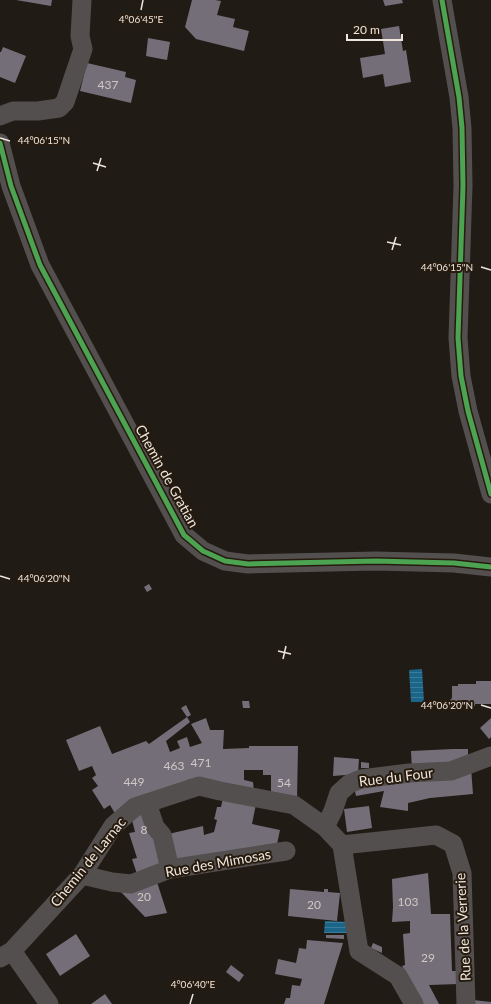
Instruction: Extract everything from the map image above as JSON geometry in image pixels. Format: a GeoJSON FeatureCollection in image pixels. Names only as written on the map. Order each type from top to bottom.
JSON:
{"type":"FeatureCollection","features":[{"type":"Feature","properties":{"kind":"street"},"geometry":{"type":"LineString","coordinates":[[0,116],[13,111],[59,108],[66,102],[83,50],[80,36],[82,0]]}},
{"type":"Feature","properties":{"kind":"street"},"geometry":{"type":"LineString","coordinates":[[442,0],[459,97],[462,128],[463,186],[458,338],[461,376],[468,411],[491,494]]}},
{"type":"Feature","properties":{"kind":"street","name":"Chemin de Gratian"},"geometry":{"type":"LineString","coordinates":[[0,144],[5,187],[40,265],[184,534],[203,551],[225,561],[248,564],[376,561],[454,563],[491,567]]}},
{"type":"Feature","properties":{"kind":"street","name":"Rue du Four"},"geometry":{"type":"LineString","coordinates":[[324,827],[333,811],[339,793],[350,784],[361,779],[409,773],[451,771],[491,756]]}},
{"type":"Feature","properties":{"kind":"street","name":"Chemin de Larnac"},"geometry":{"type":"LineString","coordinates":[[6,954],[82,875],[113,826],[135,807],[199,786],[294,805],[324,827],[342,845]]}},
{"type":"Feature","properties":{"kind":"street"},"geometry":{"type":"LineString","coordinates":[[147,803],[155,827],[162,835],[170,869]]}},
{"type":"Feature","properties":{"kind":"street","name":"Rue de la Verrerie"},"geometry":{"type":"LineString","coordinates":[[342,845],[436,835],[453,844],[462,872],[466,1004]]}},
{"type":"Feature","properties":{"kind":"street"},"geometry":{"type":"LineString","coordinates":[[342,845],[359,951],[398,976],[414,1004]]}},
{"type":"Feature","properties":{"kind":"street","name":"Rue des Mimosas"},"geometry":{"type":"LineString","coordinates":[[82,875],[112,882],[131,884],[170,869],[286,851]]}},
{"type":"Feature","properties":{"kind":"street"},"geometry":{"type":"LineString","coordinates":[[6,954],[49,1004]]}},
{"type":"Feature","properties":{"kind":"water"},"geometry":{"type":"Polygon","coordinates":[[[422,669],[424,702],[411,702],[409,670],[422,669]]]}},
{"type":"Feature","properties":{"kind":"water"},"geometry":{"type":"Polygon","coordinates":[[[325,921],[348,922],[348,933],[324,933],[325,921]]]}},
{"type":"Feature","properties":{"kind":"building"},"geometry":{"type":"Polygon","coordinates":[[[16,0],[52,0],[51,6],[16,0]]]}},
{"type":"Feature","properties":{"kind":"building"},"geometry":{"type":"Polygon","coordinates":[[[192,0],[221,1],[217,15],[235,19],[233,27],[249,31],[244,51],[196,39],[185,27],[192,0]]]}},
{"type":"Feature","properties":{"kind":"building"},"geometry":{"type":"Polygon","coordinates":[[[383,0],[402,0],[403,3],[385,6],[383,0]]]}},
{"type":"Feature","properties":{"kind":"building"},"geometry":{"type":"Polygon","coordinates":[[[399,26],[403,51],[406,50],[411,82],[385,87],[383,74],[363,78],[360,58],[385,54],[381,29],[399,26]]]}},
{"type":"Feature","properties":{"kind":"building"},"geometry":{"type":"Polygon","coordinates":[[[148,38],[170,42],[167,60],[146,56],[148,38]]]}},
{"type":"Feature","properties":{"kind":"building"},"geometry":{"type":"Polygon","coordinates":[[[3,47],[26,56],[15,83],[0,77],[0,52],[3,47]]]}},
{"type":"Feature","properties":{"kind":"building"},"geometry":{"type":"Polygon","coordinates":[[[87,63],[126,72],[125,77],[136,80],[131,103],[80,91],[87,63]]]}},
{"type":"Feature","properties":{"kind":"building"},"geometry":{"type":"Polygon","coordinates":[[[149,584],[152,589],[147,592],[144,587],[149,584]]]}},
{"type":"Feature","properties":{"kind":"building"},"geometry":{"type":"Polygon","coordinates":[[[476,681],[491,681],[491,704],[459,706],[459,709],[449,708],[449,701],[452,698],[452,686],[458,686],[458,684],[476,684],[476,681]]]}},
{"type":"Feature","properties":{"kind":"building"},"geometry":{"type":"Polygon","coordinates":[[[242,701],[249,701],[250,708],[243,708],[242,701]]]}},
{"type":"Feature","properties":{"kind":"building"},"geometry":{"type":"Polygon","coordinates":[[[186,705],[191,715],[187,717],[181,708],[186,705]]]}},
{"type":"Feature","properties":{"kind":"building"},"geometry":{"type":"Polygon","coordinates":[[[187,717],[190,722],[166,741],[170,752],[180,748],[177,741],[187,737],[190,747],[202,743],[191,724],[206,718],[210,730],[224,730],[223,749],[249,748],[249,746],[298,746],[297,800],[271,795],[271,775],[263,775],[263,770],[244,770],[244,780],[253,782],[254,792],[190,779],[117,817],[110,805],[104,809],[92,790],[98,786],[92,778],[96,775],[92,766],[79,771],[66,740],[100,726],[112,754],[146,741],[149,744],[187,717]]]}},
{"type":"Feature","properties":{"kind":"building"},"geometry":{"type":"Polygon","coordinates":[[[491,718],[491,737],[489,739],[480,728],[491,718]]]}},
{"type":"Feature","properties":{"kind":"building"},"geometry":{"type":"Polygon","coordinates":[[[468,749],[468,762],[412,770],[411,751],[468,749]]]}},
{"type":"Feature","properties":{"kind":"building"},"geometry":{"type":"Polygon","coordinates":[[[334,757],[359,759],[358,774],[333,776],[334,757]]]}},
{"type":"Feature","properties":{"kind":"building"},"geometry":{"type":"Polygon","coordinates":[[[361,762],[369,763],[369,768],[361,768],[361,762]]]}},
{"type":"Feature","properties":{"kind":"building"},"geometry":{"type":"Polygon","coordinates":[[[471,768],[473,794],[430,798],[408,803],[408,811],[380,807],[384,791],[356,796],[354,787],[403,777],[406,783],[471,768]]]}},
{"type":"Feature","properties":{"kind":"building"},"geometry":{"type":"Polygon","coordinates":[[[223,798],[256,804],[252,824],[280,830],[276,849],[170,863],[164,835],[203,826],[204,835],[214,832],[217,820],[214,819],[217,807],[221,807],[223,798]]]}},
{"type":"Feature","properties":{"kind":"building"},"geometry":{"type":"Polygon","coordinates":[[[369,806],[372,828],[347,832],[344,809],[369,806]]]}},
{"type":"Feature","properties":{"kind":"building"},"geometry":{"type":"Polygon","coordinates":[[[149,813],[163,862],[138,877],[132,859],[137,858],[129,833],[135,832],[132,820],[140,815],[149,813]]]}},
{"type":"Feature","properties":{"kind":"building"},"geometry":{"type":"Polygon","coordinates":[[[428,873],[431,914],[450,914],[452,971],[459,971],[459,984],[429,985],[439,1004],[423,1004],[402,966],[405,965],[403,934],[410,933],[410,921],[392,922],[392,879],[428,873]]]}},
{"type":"Feature","properties":{"kind":"building"},"geometry":{"type":"Polygon","coordinates":[[[156,879],[167,913],[145,917],[121,892],[156,879]]]}},
{"type":"Feature","properties":{"kind":"building"},"geometry":{"type":"Polygon","coordinates":[[[290,889],[324,892],[324,889],[328,889],[328,892],[340,893],[337,921],[288,916],[290,889]]]}},
{"type":"Feature","properties":{"kind":"building"},"geometry":{"type":"Polygon","coordinates":[[[76,934],[90,956],[60,976],[46,954],[76,934]]]}},
{"type":"Feature","properties":{"kind":"building"},"geometry":{"type":"Polygon","coordinates":[[[326,935],[344,935],[344,939],[326,938],[326,935]]]}},
{"type":"Feature","properties":{"kind":"building"},"geometry":{"type":"Polygon","coordinates":[[[307,940],[343,943],[324,1004],[284,1004],[286,998],[290,998],[292,985],[300,986],[302,979],[275,974],[278,959],[296,963],[299,948],[306,949],[307,940]]]}},
{"type":"Feature","properties":{"kind":"building"},"geometry":{"type":"Polygon","coordinates":[[[373,943],[382,947],[382,953],[371,948],[373,943]]]}},
{"type":"Feature","properties":{"kind":"building"},"geometry":{"type":"Polygon","coordinates":[[[231,965],[244,975],[239,982],[226,972],[231,965]]]}},
{"type":"Feature","properties":{"kind":"building"},"geometry":{"type":"Polygon","coordinates":[[[105,994],[112,1004],[91,1004],[105,994]]]}},
{"type":"Feature","properties":{"kind":"building"},"geometry":{"type":"Polygon","coordinates":[[[473,1000],[491,1002],[491,1004],[474,1004],[473,1000]]]}},
{"type":"Feature","properties":{"kind":"cycle path"},"geometry":{"type":"LineString","coordinates":[[442,0],[459,97],[462,128],[463,186],[458,338],[461,376],[468,411],[491,494]]}},
{"type":"Feature","properties":{"kind":"cycle path"},"geometry":{"type":"LineString","coordinates":[[0,143],[11,186],[40,265],[184,535],[203,551],[225,561],[248,564],[376,561],[454,563],[491,567]]}}]}
